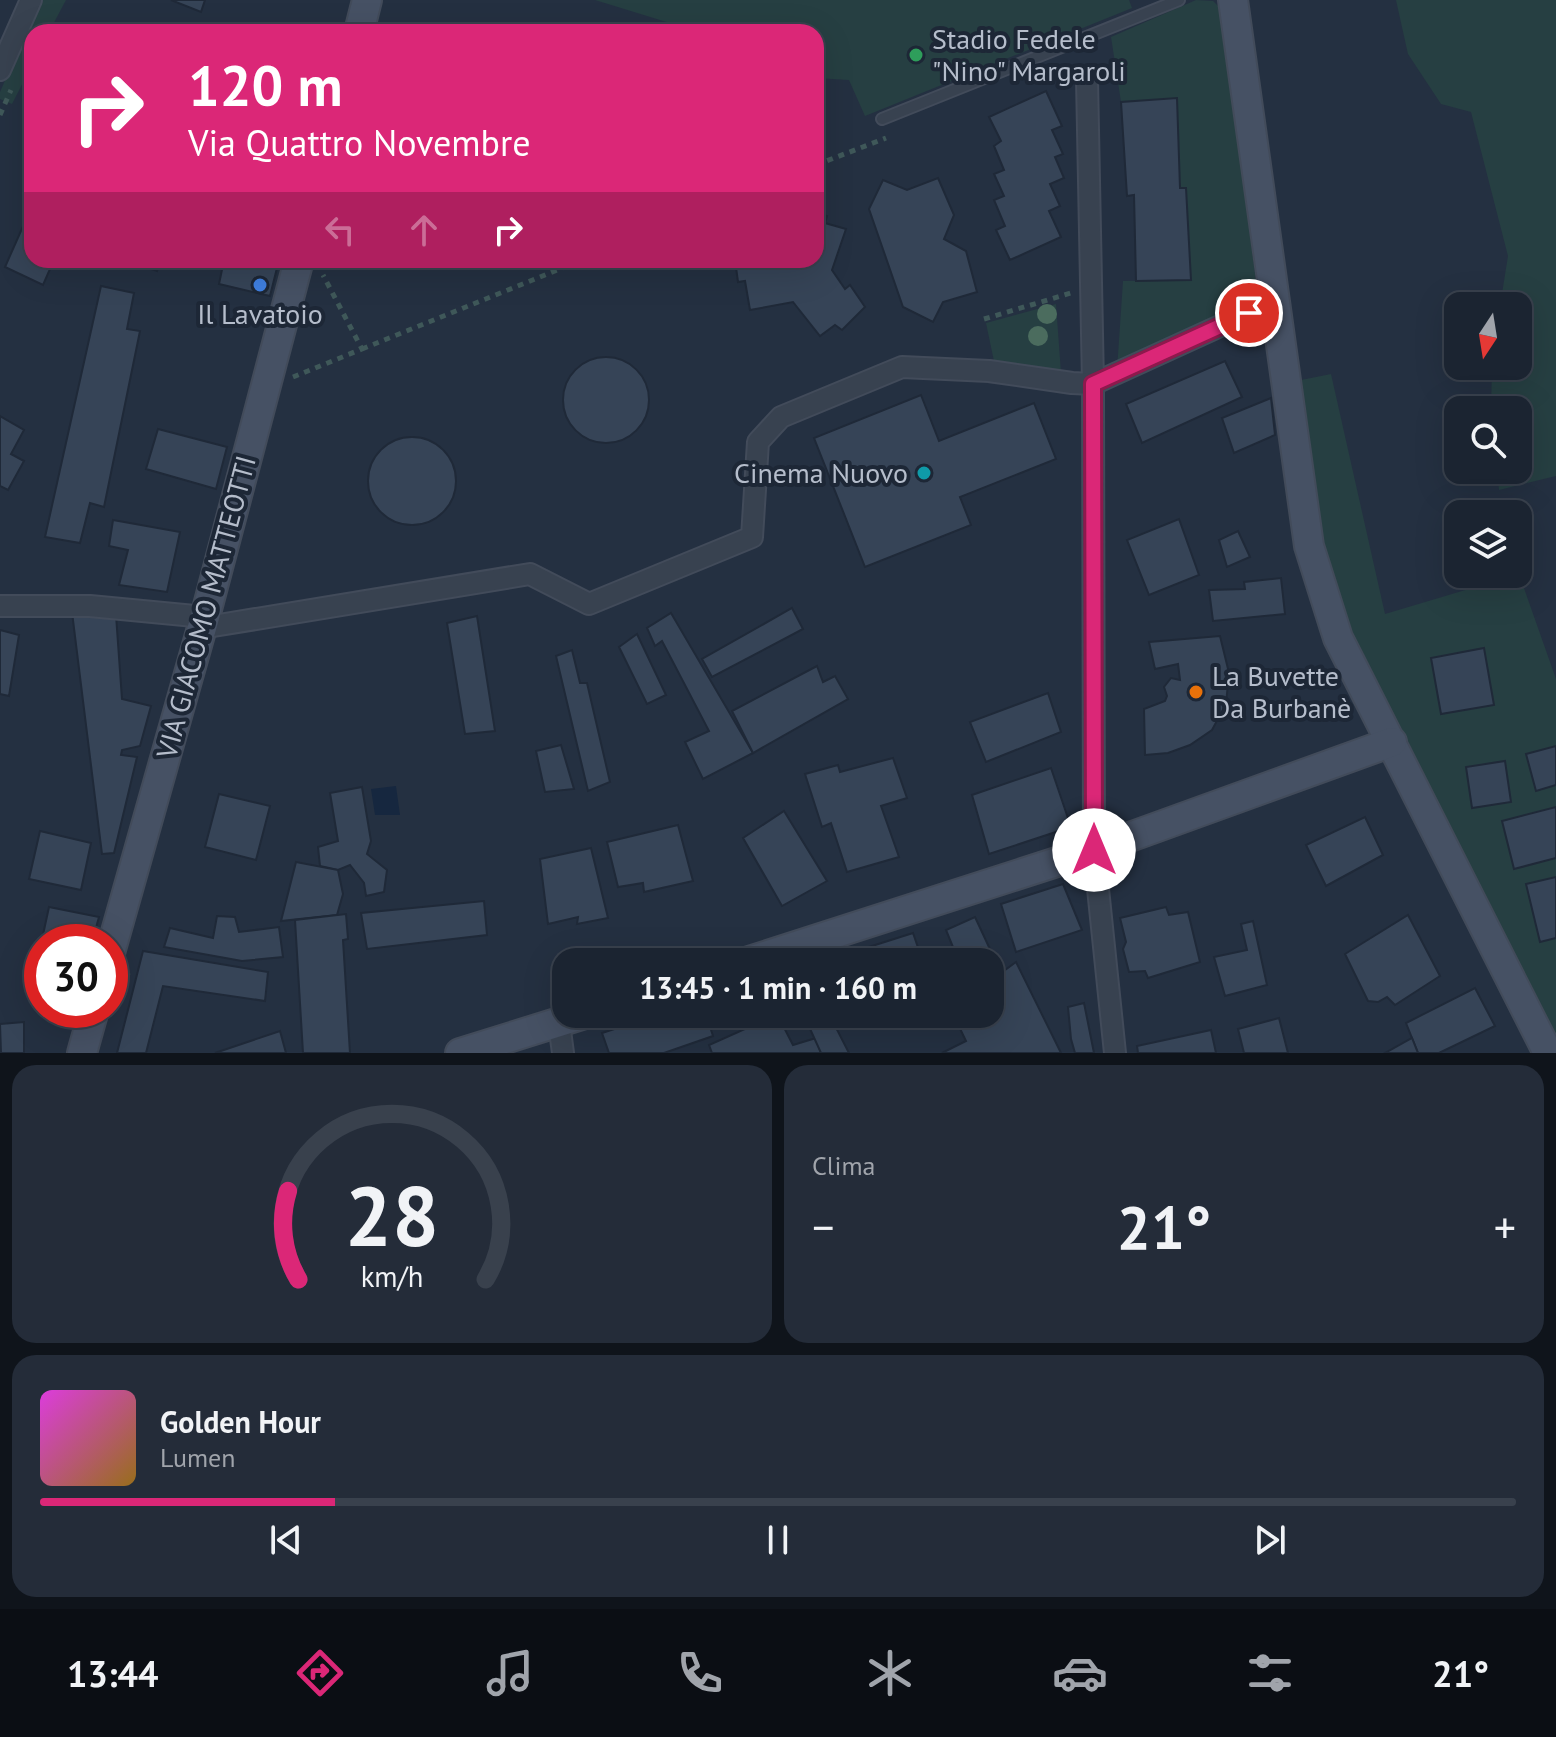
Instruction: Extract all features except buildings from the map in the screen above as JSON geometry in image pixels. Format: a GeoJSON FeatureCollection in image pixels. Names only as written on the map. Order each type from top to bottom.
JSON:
{"type":"FeatureCollection","features":[{"type":"Feature","properties":{"kind":"street"},"geometry":{"type":"LineString","coordinates":[[0,70],[31,0]]}},
{"type":"Feature","properties":{"kind":"street"},"geometry":{"type":"LineString","coordinates":[[361,24],[367,0]]}},
{"type":"Feature","properties":{"kind":"street"},"geometry":{"type":"LineString","coordinates":[[1233,0],[1309,546],[1338,638],[1548,1053]]}},
{"type":"Feature","properties":{"kind":"street"},"geometry":{"type":"LineString","coordinates":[[1087,79],[1093,384],[1094,850],[1115,1053]]}},
{"type":"Feature","properties":{"kind":"street","name":"VIA GIACOMO MATTEOTTI"},"geometry":{"type":"LineString","coordinates":[[118,924],[203,622],[310,268]]}},
{"type":"Feature","properties":{"kind":"street"},"geometry":{"type":"LineString","coordinates":[[0,606],[90,606],[203,622],[530,574],[589,604],[752,537],[758,442],[781,417],[902,367],[989,371],[1093,384],[1275,301]]}},
{"type":"Feature","properties":{"kind":"street"},"geometry":{"type":"LineString","coordinates":[[790,948],[1094,850],[1392,742]]}},
{"type":"Feature","properties":{"kind":"street"},"geometry":{"type":"LineString","coordinates":[[460,1053],[552,1024]]}},
{"type":"Feature","properties":{"kind":"street"},"geometry":{"type":"LineString","coordinates":[[82,1053],[89,1028]]}},
{"type":"Feature","properties":{"kind":"street"},"geometry":{"type":"LineString","coordinates":[[563,1053],[569,1028]]}},
{"type":"Feature","properties":{"kind":"lane"},"geometry":{"type":"LineString","coordinates":[[882,119],[1179,0]]}},
{"type":"Feature","properties":{"kind":"path"},"geometry":{"type":"LineString","coordinates":[[311,268],[362,349]]}},
{"type":"Feature","properties":{"kind":"path"},"geometry":{"type":"LineString","coordinates":[[287,380],[562,268]]}},
{"type":"Feature","properties":{"kind":"path"},"geometry":{"type":"LineString","coordinates":[[984,319],[1091,287]]}},
{"type":"Feature","properties":{"kind":"green space"},"geometry":{"type":"Polygon","coordinates":[[[40,0],[66,0],[53,24],[30,24],[40,0]]]}},
{"type":"Feature","properties":{"kind":"green space","name":"Stadio Fedele \"Nino\" Margaroli"},"geometry":{"type":"Polygon","coordinates":[[[595,0],[1129,0],[1132,8],[865,116],[849,80],[824,78],[824,24],[673,24],[595,0]]]}},
{"type":"Feature","properties":{"kind":"green space"},"geometry":{"type":"Polygon","coordinates":[[[1196,0],[1213,1],[1221,9],[1258,297],[1117,370],[1123,281],[1191,280],[1185,188],[1180,188],[1177,98],[1121,102],[1111,37],[1196,0]]]}},
{"type":"Feature","properties":{"kind":"green space"},"geometry":{"type":"Polygon","coordinates":[[[1396,0],[1556,0],[1556,476],[1532,482],[1532,396],[1491,396],[1492,380],[1532,380],[1532,292],[1502,292],[1508,256],[1471,112],[1441,104],[1408,54],[1396,0]]]}},
{"type":"Feature","properties":{"kind":"green space"},"geometry":{"type":"Polygon","coordinates":[[[24,37],[24,81],[12,104],[0,99],[0,92],[24,37]]]}},
{"type":"Feature","properties":{"kind":"green space"},"geometry":{"type":"Polygon","coordinates":[[[1056,304],[1061,373],[995,366],[986,323],[1056,304]]]}},
{"type":"Feature","properties":{"kind":"green space"},"geometry":{"type":"Polygon","coordinates":[[[1331,374],[1385,614],[1472,588],[1524,588],[1556,679],[1556,1040],[1345,632],[1318,537],[1296,381],[1331,374]]]}},
{"type":"Feature","properties":{"kind":"green space"},"geometry":{"type":"Polygon","coordinates":[[[1498,484],[1523,484],[1499,490],[1498,484]]]}},
{"type":"Feature","properties":{"kind":"water"},"geometry":{"type":"Polygon","coordinates":[[[396,786],[400,815],[375,815],[371,789],[396,786]]]}},
{"type":"Feature","properties":{"kind":"place","name":"Stadio Fedele \"Nino\" Margaroli"},"geometry":{"type":"Point","coordinates":[916,55]}},
{"type":"Feature","properties":{"kind":"place","name":"Il Lavatoio"},"geometry":{"type":"Point","coordinates":[260,285]}},
{"type":"Feature","properties":{"kind":"place","name":"Cinema Nuovo"},"geometry":{"type":"Point","coordinates":[924,473]}},
{"type":"Feature","properties":{"kind":"place","name":"La Buvette Da Burbanè"},"geometry":{"type":"Point","coordinates":[1196,692]}},
{"type":"Feature","properties":{"kind":"route"},"geometry":{"type":"LineString","coordinates":[[1094,850],[1093,384],[1249,313]]}}]}
